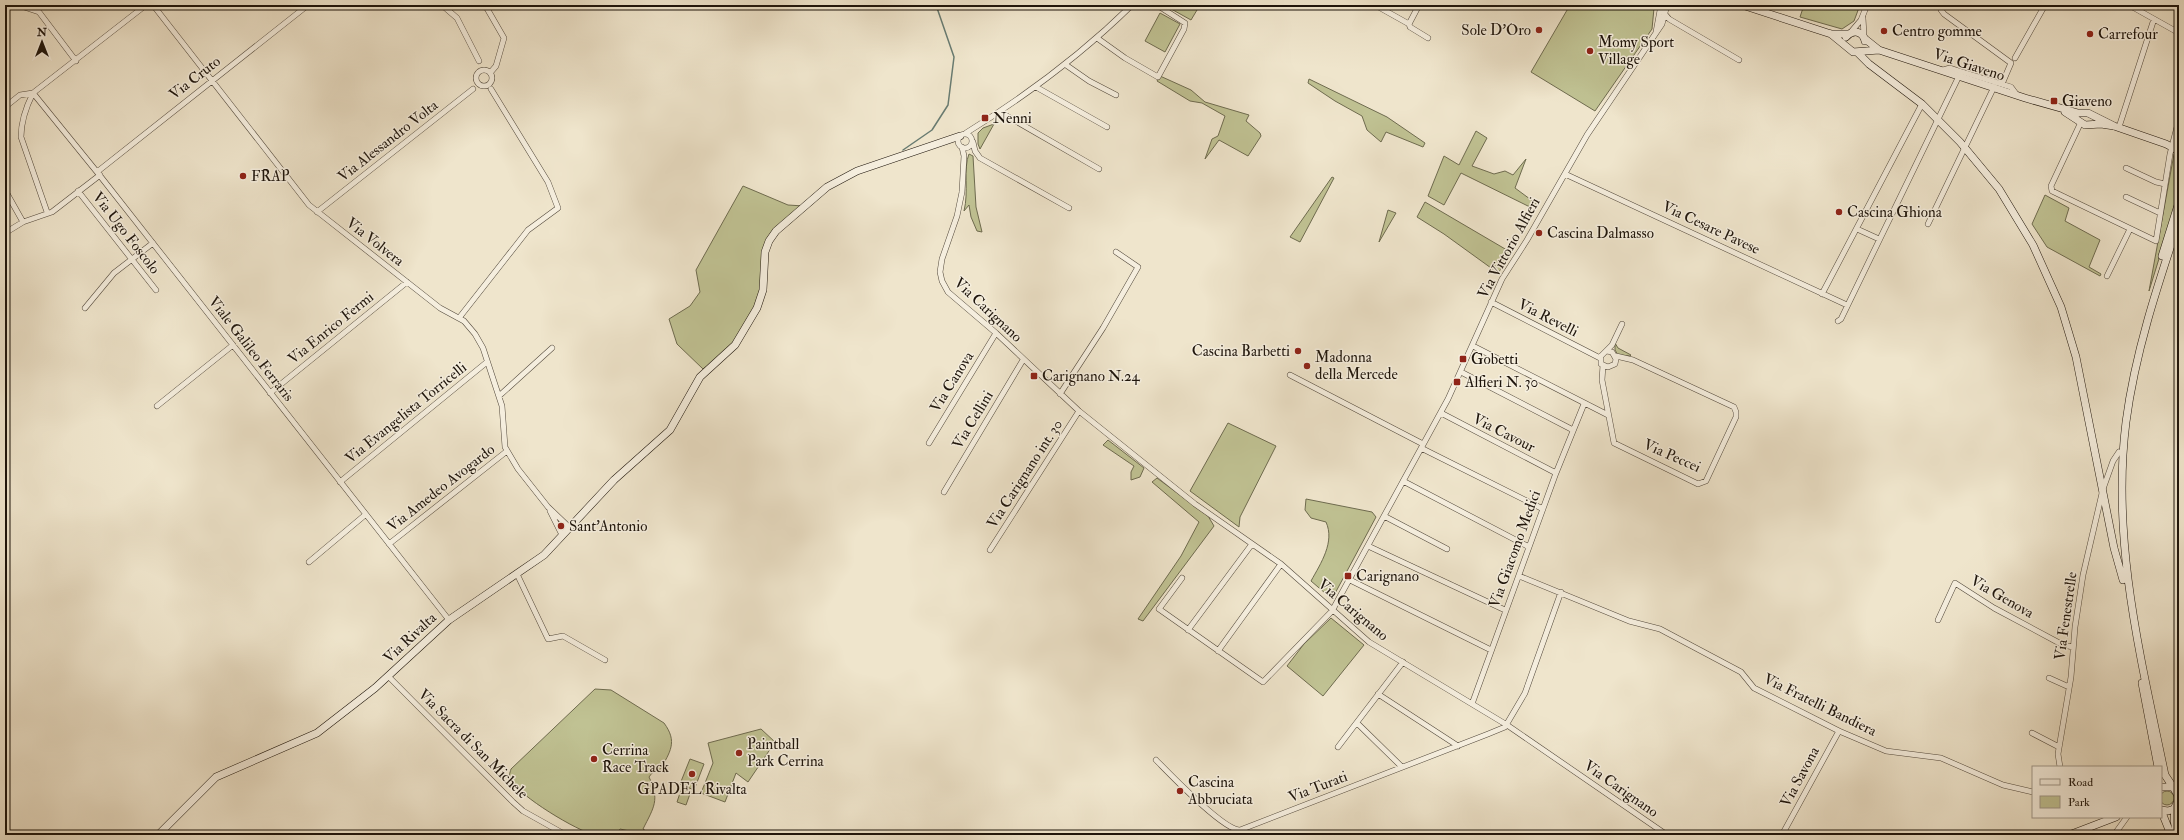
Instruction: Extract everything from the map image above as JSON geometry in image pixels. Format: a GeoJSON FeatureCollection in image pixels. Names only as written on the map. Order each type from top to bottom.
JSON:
{"type":"FeatureCollection","features":[{"type":"Feature","properties":{"kind":"main road","name":"Via Giaveno"},"geometry":{"type":"LineString","coordinates":[[1742,5],[1831,34],[1849,34],[1857,32],[1879,50]]}},
{"type":"Feature","properties":{"kind":"main road","name":"Via Giaveno"},"geometry":{"type":"LineString","coordinates":[[1831,34],[1850,51],[1879,50],[2050,105],[2084,114],[2088,113],[2086,122]]}},
{"type":"Feature","properties":{"kind":"main road"},"geometry":{"type":"LineString","coordinates":[[1846,46],[1845,41],[1849,34]]}},
{"type":"Feature","properties":{"kind":"main road"},"geometry":{"type":"LineString","coordinates":[[1864,38],[1864,45],[1858,51],[1869,64],[1922,104],[1938,119],[1965,148],[1999,189],[2033,245],[2053,286],[2076,357],[2118,567],[2123,580]]}},
{"type":"Feature","properties":{"kind":"main road","name":"Via Giaveno"},"geometry":{"type":"LineString","coordinates":[[2050,105],[2086,122],[2116,127],[2172,145],[2179,151]]}},
{"type":"Feature","properties":{"kind":"main road","name":"Via Rivalta"},"geometry":{"type":"LineString","coordinates":[[158,835],[216,777],[317,733],[376,688],[449,620],[544,555],[614,480],[665,436],[675,422],[700,377],[727,354],[735,345],[757,308],[763,290],[765,252],[769,241],[776,231],[827,187],[838,180],[857,171],[948,139],[961,136]]}},
{"type":"Feature","properties":{"kind":"main road"},"geometry":{"type":"LineString","coordinates":[[2158,766],[2123,580],[2118,518],[2119,452],[2126,395],[2135,349],[2179,202]]}},
{"type":"Feature","properties":{"kind":"main road"},"geometry":{"type":"LineString","coordinates":[[2177,835],[2174,820],[2175,808],[2179,798],[2176,788],[2165,775],[2131,608],[2122,519],[2122,480],[2126,422],[2135,368],[2148,317],[2179,221]]}},
{"type":"Feature","properties":{"kind":"main road"},"geometry":{"type":"LineString","coordinates":[[2162,786],[2176,788]]}},
{"type":"Feature","properties":{"kind":"main road"},"geometry":{"type":"LineString","coordinates":[[2162,810],[2168,811],[2175,808]]}},
{"type":"Feature","properties":{"kind":"main road"},"geometry":{"type":"LineString","coordinates":[[2162,812],[2171,835]]}},
{"type":"Feature","properties":{"kind":"main road"},"geometry":{"type":"LineString","coordinates":[[2069,835],[2112,818]]}},
{"type":"Feature","properties":{"kind":"street"},"geometry":{"type":"LineString","coordinates":[[18,5],[39,12],[76,61]]}},
{"type":"Feature","properties":{"kind":"street"},"geometry":{"type":"LineString","coordinates":[[5,108],[20,95],[33,93],[146,5]]}},
{"type":"Feature","properties":{"kind":"street","name":"Via Volvera"},"geometry":{"type":"LineString","coordinates":[[151,5],[212,80],[297,190],[317,212],[440,308],[467,324],[475,334],[482,348],[499,396],[502,410],[504,443],[507,451],[518,469],[548,507],[569,527]]}},
{"type":"Feature","properties":{"kind":"street","name":"Via Cruto"},"geometry":{"type":"LineString","coordinates":[[5,232],[46,212],[52,212],[212,80],[308,5]]}},
{"type":"Feature","properties":{"kind":"street"},"geometry":{"type":"LineString","coordinates":[[442,5],[457,18],[479,61],[485,71],[492,77],[485,84]]}},
{"type":"Feature","properties":{"kind":"street"},"geometry":{"type":"LineString","coordinates":[[473,89],[476,75],[496,66],[504,38],[485,5]]}},
{"type":"Feature","properties":{"kind":"street"},"geometry":{"type":"LineString","coordinates":[[961,136],[1000,112],[1066,65],[1132,5]]}},
{"type":"Feature","properties":{"kind":"street"},"geometry":{"type":"LineString","coordinates":[[1097,38],[1125,58],[1158,77],[1184,29],[1185,23],[1157,5]]}},
{"type":"Feature","properties":{"kind":"street"},"geometry":{"type":"LineString","coordinates":[[1375,5],[1409,24],[1410,27],[1428,38]]}},
{"type":"Feature","properties":{"kind":"street"},"geometry":{"type":"LineString","coordinates":[[1409,24],[1419,5]]}},
{"type":"Feature","properties":{"kind":"street","name":"Via Vittorio Alfieri"},"geometry":{"type":"LineString","coordinates":[[1662,5],[1666,17]]}},
{"type":"Feature","properties":{"kind":"street","name":"Via Vittorio Alfieri"},"geometry":{"type":"LineString","coordinates":[[1656,33],[1662,5]]}},
{"type":"Feature","properties":{"kind":"street","name":"Via Vittorio Alfieri"},"geometry":{"type":"LineString","coordinates":[[1218,651],[1262,682],[1332,611],[1440,414],[1473,346],[1502,279],[1587,135],[1666,17],[1667,5]]}},
{"type":"Feature","properties":{"kind":"street"},"geometry":{"type":"LineString","coordinates":[[1864,38],[1864,15],[1867,5]]}},
{"type":"Feature","properties":{"kind":"street"},"geometry":{"type":"LineString","coordinates":[[1942,5],[1941,10],[1944,14],[2011,63],[2012,66],[2002,84]]}},
{"type":"Feature","properties":{"kind":"street"},"geometry":{"type":"LineString","coordinates":[[2015,58],[2044,5]]}},
{"type":"Feature","properties":{"kind":"street"},"geometry":{"type":"LineString","coordinates":[[2129,5],[2138,7],[2154,19],[2179,33]]}},
{"type":"Feature","properties":{"kind":"street"},"geometry":{"type":"LineString","coordinates":[[1849,34],[1864,15]]}},
{"type":"Feature","properties":{"kind":"street"},"geometry":{"type":"LineString","coordinates":[[1666,17],[1739,60]]}},
{"type":"Feature","properties":{"kind":"street"},"geometry":{"type":"LineString","coordinates":[[2116,127],[2154,19]]}},
{"type":"Feature","properties":{"kind":"street"},"geometry":{"type":"LineString","coordinates":[[1066,65],[1116,95]]}},
{"type":"Feature","properties":{"kind":"street"},"geometry":{"type":"LineString","coordinates":[[1943,70],[1950,68],[2011,86],[2017,95]]}},
{"type":"Feature","properties":{"kind":"street"},"geometry":{"type":"LineString","coordinates":[[1838,320],[1847,306],[1959,76]]}},
{"type":"Feature","properties":{"kind":"street"},"geometry":{"type":"LineString","coordinates":[[459,318],[528,230],[558,208],[548,182],[491,90],[485,84],[476,80]]}},
{"type":"Feature","properties":{"kind":"street","name":"Via Alessandro Volta"},"geometry":{"type":"LineString","coordinates":[[317,212],[473,89],[485,84]]}},
{"type":"Feature","properties":{"kind":"street"},"geometry":{"type":"LineString","coordinates":[[1036,87],[1107,127]]}},
{"type":"Feature","properties":{"kind":"street"},"geometry":{"type":"LineString","coordinates":[[1928,224],[1994,88]]}},
{"type":"Feature","properties":{"kind":"street"},"geometry":{"type":"LineString","coordinates":[[33,93],[24,118],[21,137],[46,212]]}},
{"type":"Feature","properties":{"kind":"street","name":"Viale Galileo Ferraris"},"geometry":{"type":"LineString","coordinates":[[33,93],[154,243],[365,515],[449,620]]}},
{"type":"Feature","properties":{"kind":"street"},"geometry":{"type":"LineString","coordinates":[[1822,294],[1922,104]]}},
{"type":"Feature","properties":{"kind":"street"},"geometry":{"type":"LineString","coordinates":[[1000,112],[1099,169]]}},
{"type":"Feature","properties":{"kind":"street"},"geometry":{"type":"LineString","coordinates":[[2086,122],[2076,132],[2051,189],[2055,194],[2156,241],[2172,145],[2179,119]]}},
{"type":"Feature","properties":{"kind":"street","name":"Via Carignano"},"geometry":{"type":"LineString","coordinates":[[977,127],[966,148],[964,156],[962,192],[957,216],[942,259],[941,276],[948,292],[996,333],[1079,411],[1189,499],[1281,564],[1314,592],[1332,611],[1369,642],[1507,725],[1667,835]]}},
{"type":"Feature","properties":{"kind":"street"},"geometry":{"type":"LineString","coordinates":[[961,136],[972,139],[975,151],[980,158],[1070,208]]}},
{"type":"Feature","properties":{"kind":"street"},"geometry":{"type":"LineString","coordinates":[[961,136],[966,148],[975,151]]}},
{"type":"Feature","properties":{"kind":"street"},"geometry":{"type":"LineString","coordinates":[[2126,168],[2156,182],[2165,184]]}},
{"type":"Feature","properties":{"kind":"street","name":"Via Cesare Pavese"},"geometry":{"type":"LineString","coordinates":[[1565,174],[1847,306]]}},
{"type":"Feature","properties":{"kind":"street"},"geometry":{"type":"LineString","coordinates":[[5,190],[23,222]]}},
{"type":"Feature","properties":{"kind":"street","name":"Via Ugo Foscolo"},"geometry":{"type":"LineString","coordinates":[[78,191],[156,290]]}},
{"type":"Feature","properties":{"kind":"street"},"geometry":{"type":"LineString","coordinates":[[2126,197],[2160,213]]}},
{"type":"Feature","properties":{"kind":"street"},"geometry":{"type":"LineString","coordinates":[[1856,229],[1879,240]]}},
{"type":"Feature","properties":{"kind":"street"},"geometry":{"type":"LineString","coordinates":[[2107,276],[2130,229]]}},
{"type":"Feature","properties":{"kind":"street"},"geometry":{"type":"LineString","coordinates":[[85,308],[114,273],[154,243]]}},
{"type":"Feature","properties":{"kind":"street"},"geometry":{"type":"LineString","coordinates":[[1060,394],[1103,328],[1138,266],[1116,252]]}},
{"type":"Feature","properties":{"kind":"street","name":"Via Enrico Fermi"},"geometry":{"type":"LineString","coordinates":[[270,393],[407,282]]}},
{"type":"Feature","properties":{"kind":"street","name":"Via Revelli"},"geometry":{"type":"LineString","coordinates":[[1491,302],[1594,355],[1601,357]]}},
{"type":"Feature","properties":{"kind":"street"},"geometry":{"type":"LineString","coordinates":[[1602,380],[1610,367],[1613,355],[1612,345],[1622,324]]}},
{"type":"Feature","properties":{"kind":"street","name":"Via Canova"},"geometry":{"type":"LineString","coordinates":[[929,443],[996,333]]}},
{"type":"Feature","properties":{"kind":"street"},"geometry":{"type":"LineString","coordinates":[[157,406],[233,345]]}},
{"type":"Feature","properties":{"kind":"street"},"geometry":{"type":"LineString","coordinates":[[1473,346],[1608,415]]}},
{"type":"Feature","properties":{"kind":"street"},"geometry":{"type":"LineString","coordinates":[[499,396],[552,348]]}},
{"type":"Feature","properties":{"kind":"street"},"geometry":{"type":"LineString","coordinates":[[1610,367],[1603,365],[1601,357],[1613,355]]}},
{"type":"Feature","properties":{"kind":"street","name":"Via Peccei"},"geometry":{"type":"LineString","coordinates":[[1603,365],[1602,380],[1614,443],[1698,484],[1706,481],[1736,417],[1734,407],[1624,357],[1613,355]]}},
{"type":"Feature","properties":{"kind":"street","name":"Via Cellini"},"geometry":{"type":"LineString","coordinates":[[944,492],[1023,360]]}},
{"type":"Feature","properties":{"kind":"street","name":"Via Evangelista Torricelli"},"geometry":{"type":"LineString","coordinates":[[340,482],[487,362]]}},
{"type":"Feature","properties":{"kind":"street"},"geometry":{"type":"LineString","coordinates":[[1461,372],[1573,430]]}},
{"type":"Feature","properties":{"kind":"street"},"geometry":{"type":"LineString","coordinates":[[1290,375],[1543,509]]}},
{"type":"Feature","properties":{"kind":"street","name":"Via Giacomo Medici"},"geometry":{"type":"LineString","coordinates":[[1472,704],[1556,473],[1584,404]]}},
{"type":"Feature","properties":{"kind":"street","name":"Via Carignano int. 30"},"geometry":{"type":"LineString","coordinates":[[990,550],[1079,411]]}},
{"type":"Feature","properties":{"kind":"street","name":"Via Cavour"},"geometry":{"type":"LineString","coordinates":[[1440,414],[1556,473]]}},
{"type":"Feature","properties":{"kind":"street","name":"Via Amedeo Avogardo"},"geometry":{"type":"LineString","coordinates":[[389,544],[507,451]]}},
{"type":"Feature","properties":{"kind":"street","name":"Via Fenestrelle"},"geometry":{"type":"LineString","coordinates":[[2060,766],[2058,762],[2059,747],[2069,688],[2083,575],[2103,490],[2119,452]]}},
{"type":"Feature","properties":{"kind":"street"},"geometry":{"type":"LineString","coordinates":[[1403,482],[1529,547]]}},
{"type":"Feature","properties":{"kind":"street","name":"Via Volvera"},"geometry":{"type":"LineString","coordinates":[[548,507],[562,535]]}},
{"type":"Feature","properties":{"kind":"street"},"geometry":{"type":"LineString","coordinates":[[308,562],[365,515]]}},
{"type":"Feature","properties":{"kind":"street"},"geometry":{"type":"LineString","coordinates":[[1384,516],[1447,549]]}},
{"type":"Feature","properties":{"kind":"street"},"geometry":{"type":"LineString","coordinates":[[1188,630],[1252,544]]}},
{"type":"Feature","properties":{"kind":"street"},"geometry":{"type":"LineString","coordinates":[[1368,546],[1505,610]]}},
{"type":"Feature","properties":{"kind":"street"},"geometry":{"type":"LineString","coordinates":[[1182,578],[1160,609],[1218,651],[1281,564]]}},
{"type":"Feature","properties":{"kind":"street"},"geometry":{"type":"LineString","coordinates":[[517,574],[548,639],[563,636],[605,660]]}},
{"type":"Feature","properties":{"kind":"street","name":"Via Fratelli Bandiera"},"geometry":{"type":"LineString","coordinates":[[1519,576],[1630,621],[1660,629],[1741,672],[1754,688],[1839,730],[1886,751],[1941,758],[2003,785],[2032,792]]}},
{"type":"Feature","properties":{"kind":"street"},"geometry":{"type":"LineString","coordinates":[[1350,580],[1491,650]]}},
{"type":"Feature","properties":{"kind":"street","name":"Via Genova"},"geometry":{"type":"LineString","coordinates":[[1938,620],[1955,583],[1994,608],[2063,645],[2073,648]]}},
{"type":"Feature","properties":{"kind":"street"},"geometry":{"type":"LineString","coordinates":[[1507,725],[1525,693],[1561,592]]}},
{"type":"Feature","properties":{"kind":"street"},"geometry":{"type":"LineString","coordinates":[[1338,747],[1403,662]]}},
{"type":"Feature","properties":{"kind":"street","name":"Via Sacra di San Michele"},"geometry":{"type":"LineString","coordinates":[[388,676],[448,739],[523,811],[566,835]]}},
{"type":"Feature","properties":{"kind":"street"},"geometry":{"type":"LineString","coordinates":[[2049,678],[2069,688]]}},
{"type":"Feature","properties":{"kind":"street"},"geometry":{"type":"LineString","coordinates":[[1378,694],[1458,746]]}},
{"type":"Feature","properties":{"kind":"street"},"geometry":{"type":"LineString","coordinates":[[1357,723],[1402,767]]}},
{"type":"Feature","properties":{"kind":"street","name":"Via Turati"},"geometry":{"type":"LineString","coordinates":[[1156,760],[1203,805],[1236,830],[1240,830],[1458,746],[1507,725]]}},
{"type":"Feature","properties":{"kind":"street","name":"Via Savona"},"geometry":{"type":"LineString","coordinates":[[1782,835],[1839,730]]}},
{"type":"Feature","properties":{"kind":"street"},"geometry":{"type":"LineString","coordinates":[[2032,734],[2059,747]]}},
{"type":"Feature","properties":{"kind":"street"},"geometry":{"type":"LineString","coordinates":[[2114,835],[2126,818]]}},
{"type":"Feature","properties":{"kind":"green space"},"geometry":{"type":"Polygon","coordinates":[[[1164,5],[1200,5],[1191,20],[1164,5]]]}},
{"type":"Feature","properties":{"kind":"green space","name":"Momy Sport Village"},"geometry":{"type":"Polygon","coordinates":[[[1570,5],[1649,5],[1654,8],[1652,29],[1595,111],[1531,72],[1570,5]]]}},
{"type":"Feature","properties":{"kind":"green space"},"geometry":{"type":"Polygon","coordinates":[[[1804,5],[1860,5],[1854,21],[1842,29],[1800,17],[1804,5]]]}},
{"type":"Feature","properties":{"kind":"green space"},"geometry":{"type":"Polygon","coordinates":[[[1160,13],[1180,24],[1165,52],[1145,41],[1160,13]]]}},
{"type":"Feature","properties":{"kind":"green space"},"geometry":{"type":"Polygon","coordinates":[[[1160,76],[1191,90],[1205,102],[1249,115],[1246,121],[1260,133],[1261,136],[1248,156],[1219,140],[1205,159],[1212,139],[1218,136],[1225,116],[1202,103],[1190,101],[1157,81],[1160,76]]]}},
{"type":"Feature","properties":{"kind":"green space"},"geometry":{"type":"Polygon","coordinates":[[[1309,79],[1387,117],[1425,143],[1423,147],[1386,132],[1381,142],[1367,130],[1362,116],[1335,101],[1308,83],[1309,79]]]}},
{"type":"Feature","properties":{"kind":"green space"},"geometry":{"type":"Polygon","coordinates":[[[994,124],[980,149],[978,144],[978,133],[983,128],[994,124]]]}},
{"type":"Feature","properties":{"kind":"green space"},"geometry":{"type":"Polygon","coordinates":[[[1476,131],[1487,138],[1472,166],[1494,174],[1505,171],[1513,175],[1526,159],[1515,188],[1538,205],[1532,208],[1461,173],[1444,205],[1428,196],[1444,156],[1459,165],[1476,131]]]}},
{"type":"Feature","properties":{"kind":"green space"},"geometry":{"type":"Polygon","coordinates":[[[969,154],[973,156],[976,207],[982,232],[977,231],[971,217],[969,205],[964,211],[966,196],[966,166],[969,154]]]}},
{"type":"Feature","properties":{"kind":"green space"},"geometry":{"type":"Polygon","coordinates":[[[2174,154],[2179,158],[2179,194],[2149,291],[2174,154]]]}},
{"type":"Feature","properties":{"kind":"green space"},"geometry":{"type":"Polygon","coordinates":[[[1332,177],[1334,178],[1300,242],[1290,237],[1332,177]]]}},
{"type":"Feature","properties":{"kind":"green space"},"geometry":{"type":"Polygon","coordinates":[[[743,186],[788,205],[804,206],[771,233],[766,272],[760,294],[750,317],[730,346],[703,369],[677,344],[669,319],[690,306],[700,292],[696,270],[743,186]]]}},
{"type":"Feature","properties":{"kind":"green space"},"geometry":{"type":"Polygon","coordinates":[[[2045,195],[2069,208],[2065,221],[2100,240],[2089,267],[2101,274],[2100,276],[2047,247],[2032,224],[2045,195]]]}},
{"type":"Feature","properties":{"kind":"green space"},"geometry":{"type":"Polygon","coordinates":[[[1425,202],[1512,253],[1498,273],[1444,234],[1417,217],[1425,202]]]}},
{"type":"Feature","properties":{"kind":"green space"},"geometry":{"type":"Polygon","coordinates":[[[1388,210],[1396,213],[1379,242],[1388,210]]]}},
{"type":"Feature","properties":{"kind":"green space"},"geometry":{"type":"Polygon","coordinates":[[[1615,343],[1618,348],[1631,355],[1618,355],[1615,350],[1615,343]]]}},
{"type":"Feature","properties":{"kind":"green space"},"geometry":{"type":"Polygon","coordinates":[[[1228,423],[1276,446],[1240,517],[1239,527],[1190,491],[1228,423]]]}},
{"type":"Feature","properties":{"kind":"green space"},"geometry":{"type":"Polygon","coordinates":[[[1108,440],[1144,468],[1140,477],[1131,480],[1131,472],[1134,466],[1103,445],[1108,440]]]}},
{"type":"Feature","properties":{"kind":"green space"},"geometry":{"type":"Polygon","coordinates":[[[1157,478],[1208,516],[1214,526],[1143,621],[1138,619],[1181,556],[1199,522],[1152,482],[1157,478]]]}},
{"type":"Feature","properties":{"kind":"green space"},"geometry":{"type":"Polygon","coordinates":[[[1306,499],[1372,512],[1376,517],[1332,599],[1311,581],[1326,552],[1329,537],[1326,522],[1311,518],[1305,510],[1306,499]]]}},
{"type":"Feature","properties":{"kind":"green space"},"geometry":{"type":"Polygon","coordinates":[[[1331,618],[1364,645],[1323,696],[1287,666],[1304,644],[1331,618]]]}},
{"type":"Feature","properties":{"kind":"green space","name":"Cerrina Race Track"},"geometry":{"type":"Polygon","coordinates":[[[595,689],[611,690],[664,723],[671,736],[671,747],[667,758],[660,770],[652,773],[649,777],[655,798],[653,809],[643,829],[649,833],[648,835],[620,829],[616,835],[595,835],[587,832],[549,812],[525,795],[511,780],[511,769],[595,689]]]}},
{"type":"Feature","properties":{"kind":"green space","name":"Paintball Park Cerrina"},"geometry":{"type":"Polygon","coordinates":[[[761,729],[775,742],[748,782],[736,773],[725,802],[701,793],[713,763],[708,743],[761,729]]]}},
{"type":"Feature","properties":{"kind":"green space","name":"GPADEL Rivalta"},"geometry":{"type":"Polygon","coordinates":[[[690,759],[704,764],[694,790],[680,784],[690,759]]]}},
{"type":"Feature","properties":{"kind":"green space"},"geometry":{"type":"Polygon","coordinates":[[[682,787],[691,791],[686,805],[677,802],[682,787]]]}},
{"type":"Feature","properties":{"kind":"green space"},"geometry":{"type":"Polygon","coordinates":[[[2164,791],[2170,791],[2174,795],[2174,801],[2170,805],[2164,805],[2162,803],[2162,793],[2164,791]]]}},
{"type":"Feature","properties":{"kind":"waterway"},"geometry":{"type":"LineString","coordinates":[[903,150],[932,130],[948,105],[954,57],[936,5]]}},
{"type":"Feature","properties":{"kind":"place","name":"Sole D'Oro"},"geometry":{"type":"Point","coordinates":[1539,30]}},
{"type":"Feature","properties":{"kind":"place","name":"Centro gomme"},"geometry":{"type":"Point","coordinates":[1884,31]}},
{"type":"Feature","properties":{"kind":"place","name":"Carrefour"},"geometry":{"type":"Point","coordinates":[2090,34]}},
{"type":"Feature","properties":{"kind":"place","name":"Momy Sport Village"},"geometry":{"type":"Point","coordinates":[1590,51]}},
{"type":"Feature","properties":{"kind":"place","name":"Giaveno"},"geometry":{"type":"Point","coordinates":[2054,101]}},
{"type":"Feature","properties":{"kind":"place","name":"Nenni"},"geometry":{"type":"Point","coordinates":[985,118]}},
{"type":"Feature","properties":{"kind":"place","name":"FRAP"},"geometry":{"type":"Point","coordinates":[243,176]}},
{"type":"Feature","properties":{"kind":"place","name":"Cascina Ghiona"},"geometry":{"type":"Point","coordinates":[1839,212]}},
{"type":"Feature","properties":{"kind":"place","name":"Cascina Dalmasso"},"geometry":{"type":"Point","coordinates":[1539,233]}},
{"type":"Feature","properties":{"kind":"place","name":"Cascina Barbetti"},"geometry":{"type":"Point","coordinates":[1298,351]}},
{"type":"Feature","properties":{"kind":"place","name":"Gobetti"},"geometry":{"type":"Point","coordinates":[1463,359]}},
{"type":"Feature","properties":{"kind":"place","name":"Madonna della Mercede"},"geometry":{"type":"Point","coordinates":[1307,366]}},
{"type":"Feature","properties":{"kind":"place","name":"Carignano N.24"},"geometry":{"type":"Point","coordinates":[1034,376]}},
{"type":"Feature","properties":{"kind":"place","name":"Alfieri N. 30"},"geometry":{"type":"Point","coordinates":[1457,382]}},
{"type":"Feature","properties":{"kind":"place","name":"Sant'Antonio"},"geometry":{"type":"Point","coordinates":[561,526]}},
{"type":"Feature","properties":{"kind":"place","name":"Carignano"},"geometry":{"type":"Point","coordinates":[1348,576]}},
{"type":"Feature","properties":{"kind":"place","name":"Paintball Park Cerrina"},"geometry":{"type":"Point","coordinates":[739,753]}},
{"type":"Feature","properties":{"kind":"place","name":"Cerrina Race Track"},"geometry":{"type":"Point","coordinates":[594,759]}},
{"type":"Feature","properties":{"kind":"place","name":"GPADEL Rivalta"},"geometry":{"type":"Point","coordinates":[692,774]}},
{"type":"Feature","properties":{"kind":"place","name":"Cascina Abbruciata"},"geometry":{"type":"Point","coordinates":[1180,791]}}]}
